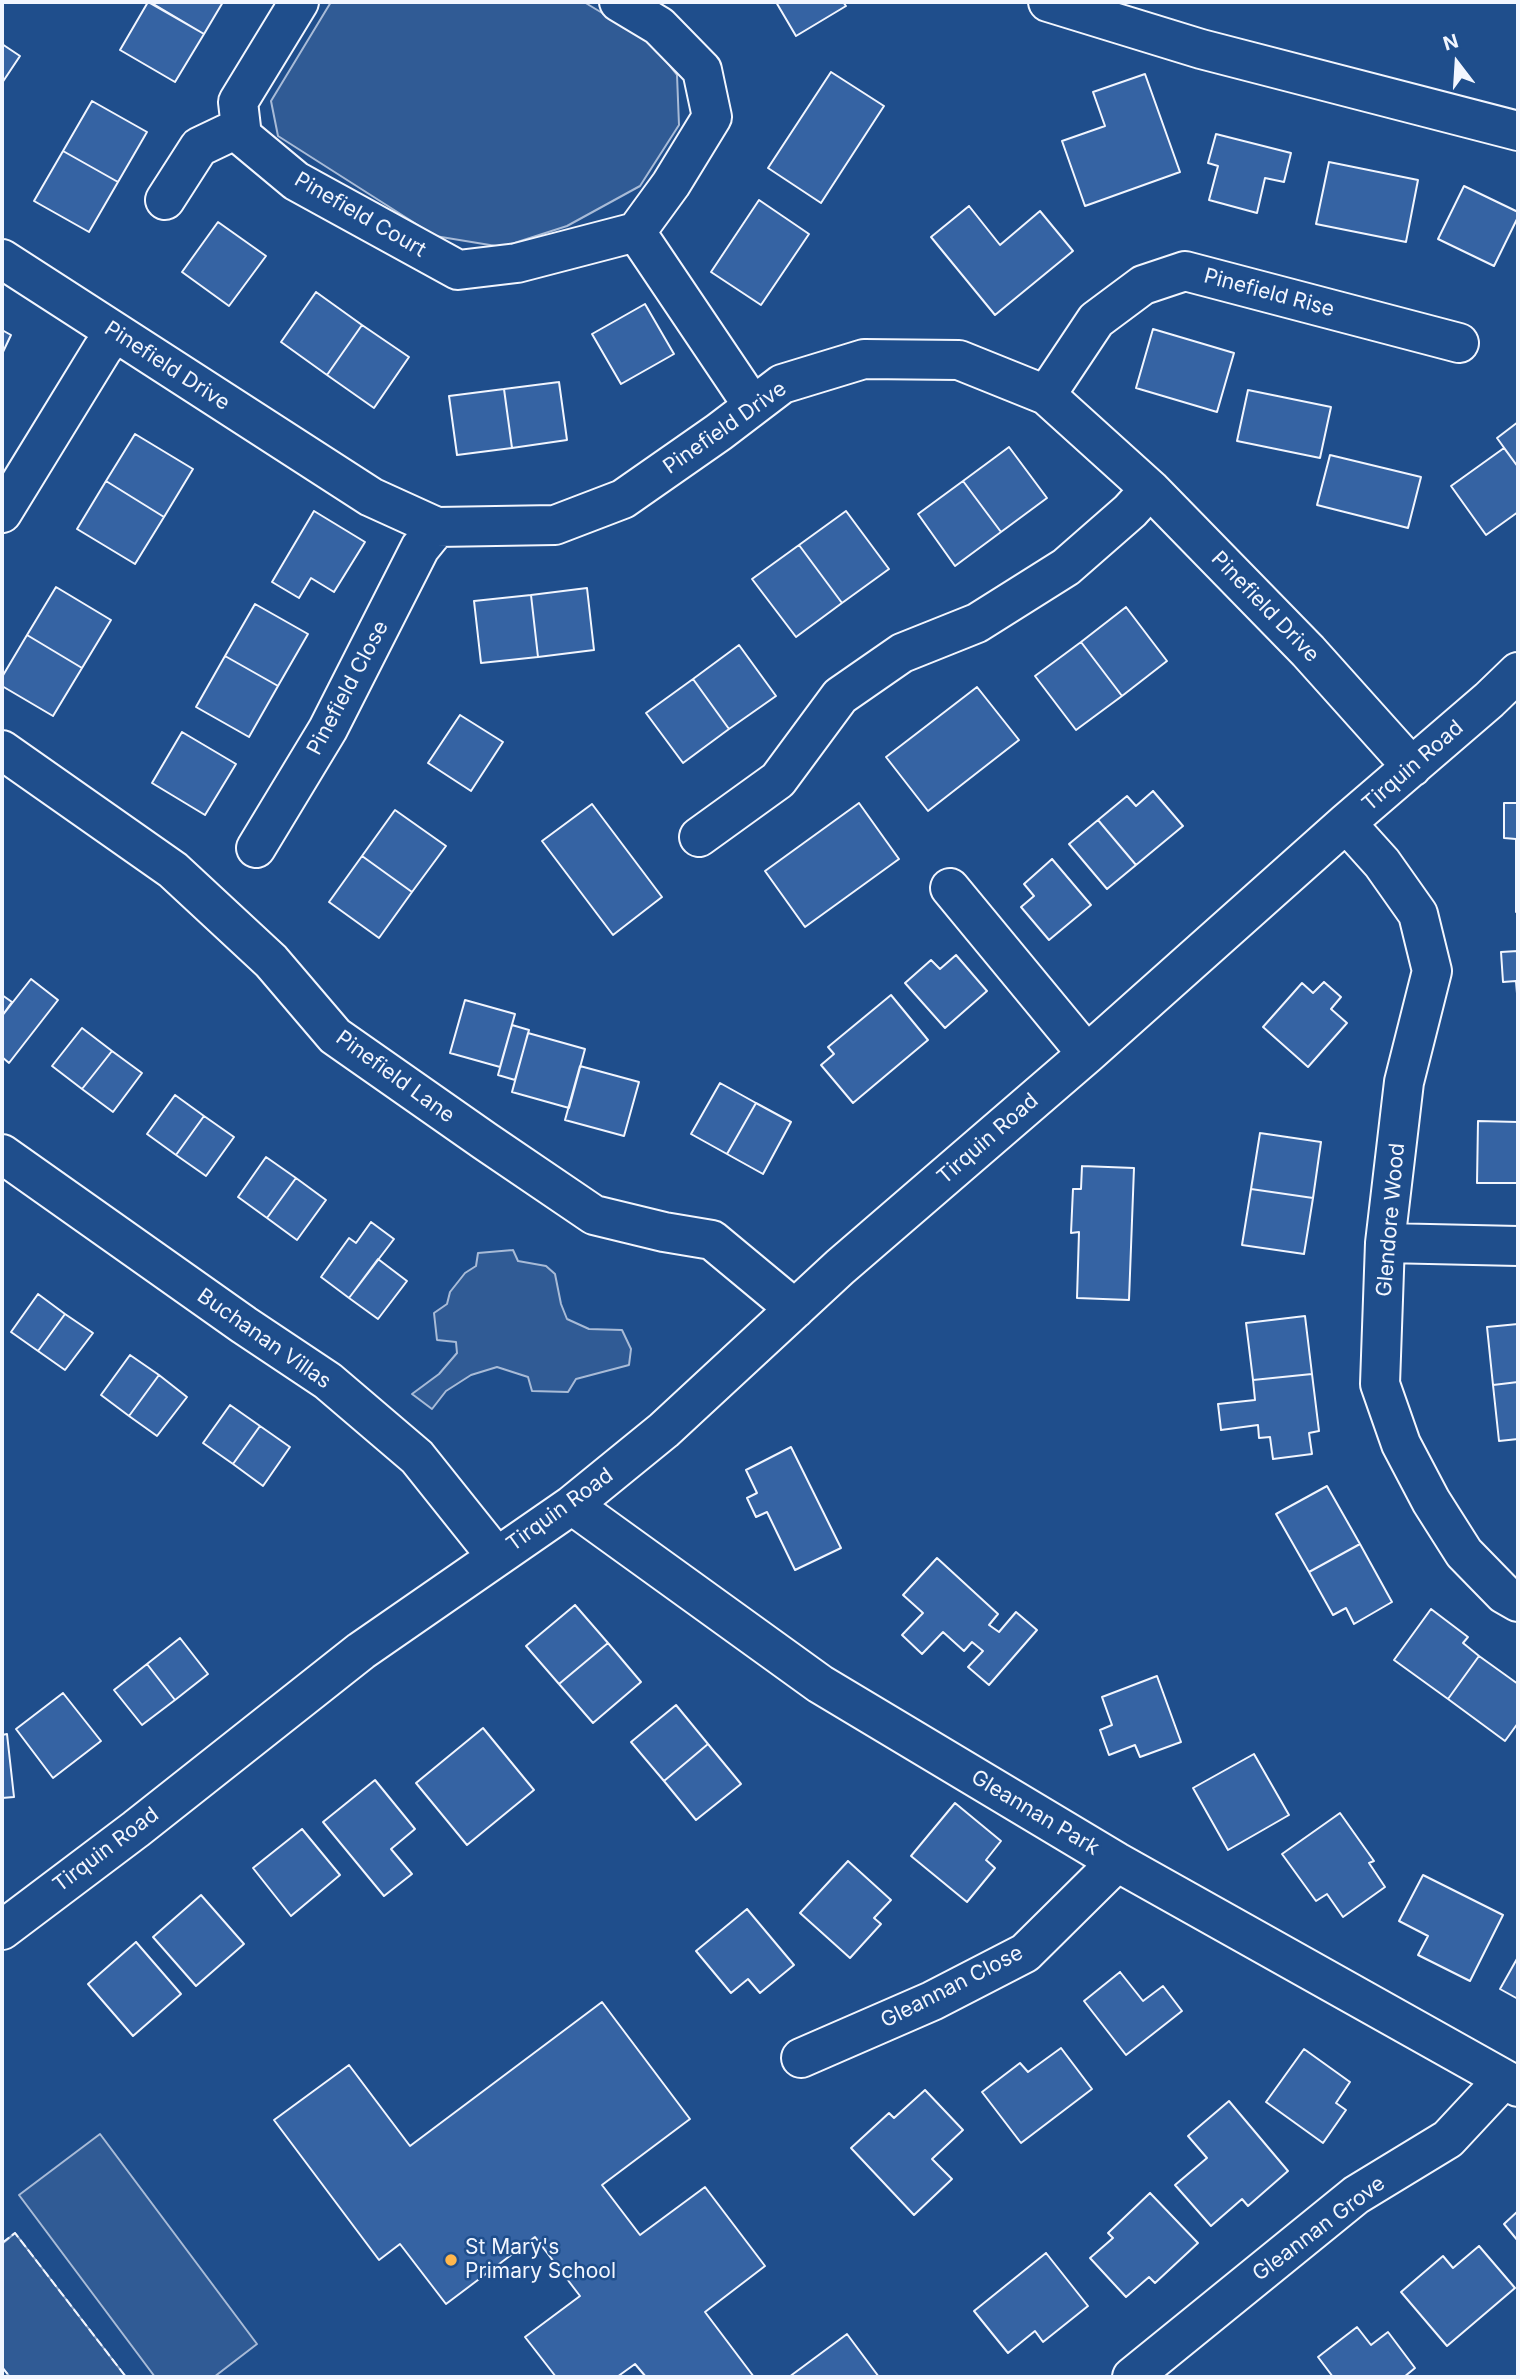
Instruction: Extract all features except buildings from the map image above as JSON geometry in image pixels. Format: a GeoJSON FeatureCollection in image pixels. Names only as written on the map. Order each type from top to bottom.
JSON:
{"type":"FeatureCollection","features":[{"type":"Feature","properties":{"kind":"street"},"geometry":{"type":"LineString","coordinates":[[165,200],[199,147],[241,127],[238,102],[299,2]]}},
{"type":"Feature","properties":{"kind":"street"},"geometry":{"type":"LineString","coordinates":[[619,2],[659,26],[702,70],[712,117],[671,184],[636,232],[753,406]]}},
{"type":"Feature","properties":{"kind":"street"},"geometry":{"type":"LineString","coordinates":[[1048,2],[1201,48],[1518,131]]}},
{"type":"Feature","properties":{"kind":"street","name":"Pinefield Court"},"geometry":{"type":"LineString","coordinates":[[241,127],[242,136],[296,181],[458,271],[517,263],[636,232]]}},
{"type":"Feature","properties":{"kind":"street","name":"Pinefield Drive"},"geometry":{"type":"LineString","coordinates":[[2,259],[371,497],[437,527],[555,525],[623,499],[782,384],[864,359],[959,360],[1046,395],[1150,489],[1308,651],[1412,767]]}},
{"type":"Feature","properties":{"kind":"street","name":"Pinefield Rise"},"geometry":{"type":"LineString","coordinates":[[1046,395],[1096,320],[1143,285],[1185,271],[1459,344]]}},
{"type":"Feature","properties":{"kind":"street"},"geometry":{"type":"LineString","coordinates":[[2,513],[102,350],[116,333]]}},
{"type":"Feature","properties":{"kind":"street"},"geometry":{"type":"LineString","coordinates":[[699,837],[778,779],[840,696],[902,653],[977,623],[1066,567],[1130,511],[1150,489]]}},
{"type":"Feature","properties":{"kind":"street","name":"Pinefield Close"},"geometry":{"type":"LineString","coordinates":[[256,848],[328,729],[420,548],[437,527]]}},
{"type":"Feature","properties":{"kind":"street","name":"Tirquin Road"},"geometry":{"type":"LineString","coordinates":[[2,1930],[136,1829],[361,1651],[572,1505],[664,1430],[840,1267],[1087,1054],[1346,823],[1489,701],[1518,672]]}},
{"type":"Feature","properties":{"kind":"street","name":"Pinefield Lane"},"geometry":{"type":"LineString","coordinates":[[2,750],[173,870],[271,961],[335,1036],[594,1215],[664,1232],[712,1240],[795,1309]]}},
{"type":"Feature","properties":{"kind":"street","name":"Glendore Wood"},"geometry":{"type":"LineString","coordinates":[[1346,823],[1382,863],[1418,914],[1433,971],[1404,1082],[1385,1243],[1380,1384],[1401,1444],[1431,1502],[1464,1553],[1504,1594],[1518,1602]]}},
{"type":"Feature","properties":{"kind":"street"},"geometry":{"type":"LineString","coordinates":[[950,888],[1087,1054]]}},
{"type":"Feature","properties":{"kind":"street","name":"Buchanan Villas"},"geometry":{"type":"LineString","coordinates":[[2,1154],[328,1381],[417,1457],[496,1556]]}},
{"type":"Feature","properties":{"kind":"street"},"geometry":{"type":"LineString","coordinates":[[1385,1243],[1518,1246]]}},
{"type":"Feature","properties":{"kind":"street","name":"Gleannan Park"},"geometry":{"type":"LineString","coordinates":[[572,1505],[820,1684],[1117,1862],[1511,2084]]}},
{"type":"Feature","properties":{"kind":"street","name":"Gleannan Close"},"geometry":{"type":"LineString","coordinates":[[801,2058],[932,2001],[1026,1953],[1117,1862]]}},
{"type":"Feature","properties":{"kind":"street","name":"Gleannan Grove"},"geometry":{"type":"LineString","coordinates":[[1132,2377],[1356,2195],[1448,2139],[1511,2084]]}},
{"type":"Feature","properties":{"kind":"shaded area"},"geometry":{"type":"Polygon","coordinates":[[[331,2],[584,2],[652,43],[677,75],[679,125],[640,186],[567,226],[502,247],[435,236],[278,136],[271,101],[331,2]]]}},
{"type":"Feature","properties":{"kind":"shaded area"},"geometry":{"type":"Polygon","coordinates":[[[513,1250],[518,1261],[546,1266],[555,1274],[567,1319],[589,1329],[622,1330],[631,1349],[629,1365],[576,1379],[568,1392],[532,1391],[528,1377],[497,1367],[471,1375],[446,1391],[432,1409],[412,1394],[439,1374],[457,1353],[456,1342],[437,1340],[434,1313],[447,1304],[450,1292],[465,1273],[476,1266],[478,1253],[513,1250]]]}},
{"type":"Feature","properties":{"kind":"shaded area"},"geometry":{"type":"Polygon","coordinates":[[[100,2134],[257,2344],[214,2377],[155,2377],[19,2195],[100,2134]]]}},
{"type":"Feature","properties":{"kind":"shaded area"},"geometry":{"type":"Polygon","coordinates":[[[15,2233],[126,2377],[10,2377],[2,2367],[2,2244],[15,2233]]]}},
{"type":"Feature","properties":{"kind":"fence"},"geometry":{"type":"LineString","coordinates":[[2,2243],[15,2233],[126,2377]]}},
{"type":"Feature","properties":{"kind":"fence"},"geometry":{"type":"LineString","coordinates":[[2,2367],[10,2377]]}},
{"type":"Feature","properties":{"kind":"place","name":"St Mary's Primary School"},"geometry":{"type":"Point","coordinates":[451,2260]}}]}
